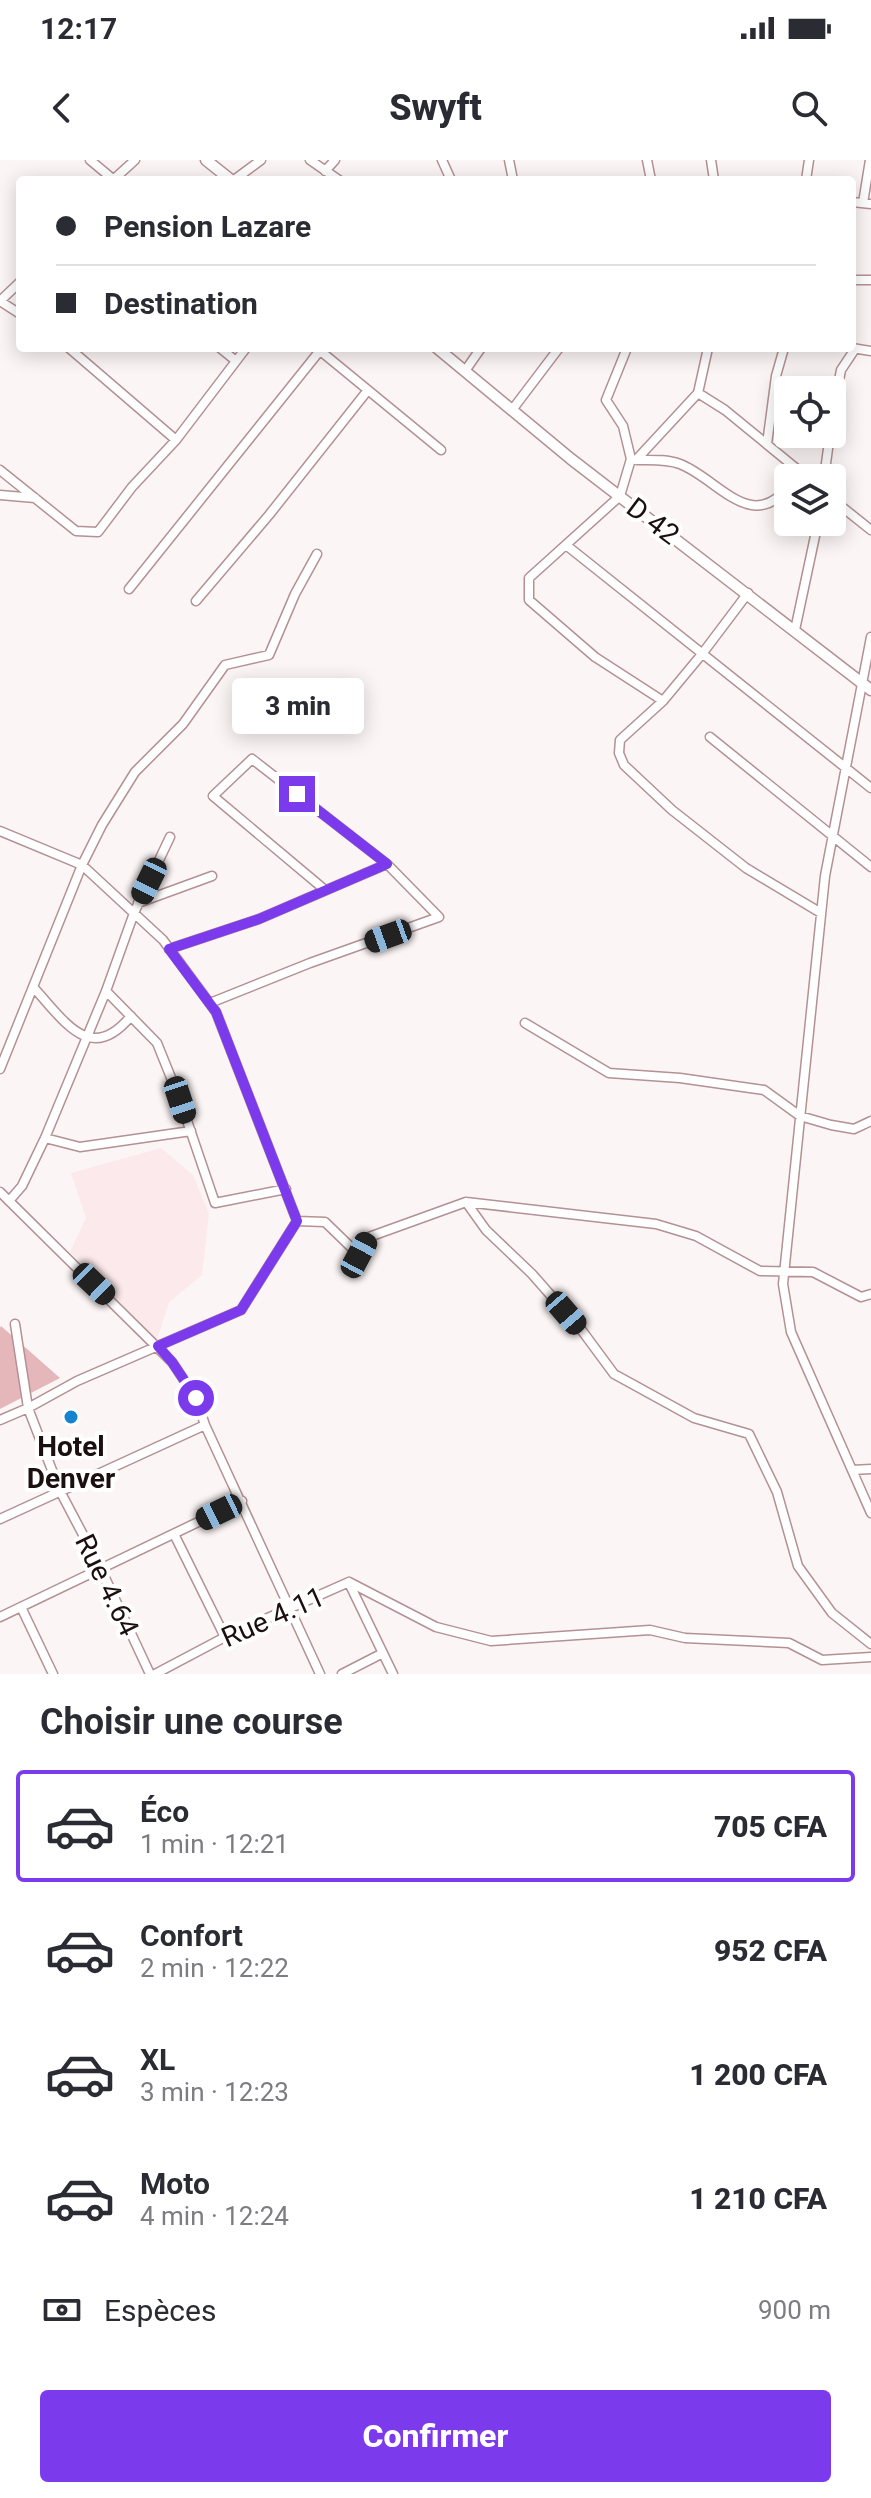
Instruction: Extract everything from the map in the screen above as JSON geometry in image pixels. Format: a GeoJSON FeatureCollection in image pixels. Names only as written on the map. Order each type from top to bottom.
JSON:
{"type":"FeatureCollection","features":[{"type":"Feature","properties":{"kind":"street"},"geometry":{"type":"LineString","coordinates":[[90,160],[109,176]]}},
{"type":"Feature","properties":{"kind":"street"},"geometry":{"type":"LineString","coordinates":[[118,176],[135,160]]}},
{"type":"Feature","properties":{"kind":"street"},"geometry":{"type":"LineString","coordinates":[[206,160],[227,176]]}},
{"type":"Feature","properties":{"kind":"street"},"geometry":{"type":"LineString","coordinates":[[238,176],[261,160]]}},
{"type":"Feature","properties":{"kind":"street"},"geometry":{"type":"LineString","coordinates":[[310,160],[333,176]]}},
{"type":"Feature","properties":{"kind":"street"},"geometry":{"type":"LineString","coordinates":[[325,171],[335,160]]}},
{"type":"Feature","properties":{"kind":"street"},"geometry":{"type":"LineString","coordinates":[[867,203],[870,160]]}},
{"type":"Feature","properties":{"kind":"street"},"geometry":{"type":"LineString","coordinates":[[0,301],[16,286]]}},
{"type":"Feature","properties":{"kind":"street"},"geometry":{"type":"LineString","coordinates":[[74,352],[176,440]]}},
{"type":"Feature","properties":{"kind":"street"},"geometry":{"type":"LineString","coordinates":[[225,352],[236,361]]}},
{"type":"Feature","properties":{"kind":"street"},"geometry":{"type":"LineString","coordinates":[[0,470],[76,531],[98,532],[132,487],[176,440],[243,352]]}},
{"type":"Feature","properties":{"kind":"street"},"geometry":{"type":"LineString","coordinates":[[129,589],[318,352]]}},
{"type":"Feature","properties":{"kind":"street"},"geometry":{"type":"LineString","coordinates":[[324,352],[441,450]]}},
{"type":"Feature","properties":{"kind":"street","name":"D 42"},"geometry":{"type":"LineString","coordinates":[[442,352],[620,496],[867,687]]}},
{"type":"Feature","properties":{"kind":"street"},"geometry":{"type":"LineString","coordinates":[[465,371],[478,352]]}},
{"type":"Feature","properties":{"kind":"street"},"geometry":{"type":"LineString","coordinates":[[512,410],[556,352]]}},
{"type":"Feature","properties":{"kind":"street"},"geometry":{"type":"LineString","coordinates":[[625,352],[606,400],[623,426],[631,459],[620,496],[529,578],[529,600],[595,657],[663,701]]}},
{"type":"Feature","properties":{"kind":"street"},"geometry":{"type":"LineString","coordinates":[[630,468],[698,393],[707,352]]}},
{"type":"Feature","properties":{"kind":"street"},"geometry":{"type":"LineString","coordinates":[[767,444],[776,376],[783,352]]}},
{"type":"Feature","properties":{"kind":"street"},"geometry":{"type":"LineString","coordinates":[[840,376],[852,352]]}},
{"type":"Feature","properties":{"kind":"street"},"geometry":{"type":"LineString","coordinates":[[196,601],[368,390]]}},
{"type":"Feature","properties":{"kind":"street"},"geometry":{"type":"LineString","coordinates":[[698,393],[725,410],[789,464]]}},
{"type":"Feature","properties":{"kind":"street"},"geometry":{"type":"LineString","coordinates":[[637,460],[682,464],[727,495],[748,505],[774,502]]}},
{"type":"Feature","properties":{"kind":"street"},"geometry":{"type":"LineString","coordinates":[[0,495],[35,498]]}},
{"type":"Feature","properties":{"kind":"street"},"geometry":{"type":"LineString","coordinates":[[846,510],[871,530]]}},
{"type":"Feature","properties":{"kind":"street"},"geometry":{"type":"LineString","coordinates":[[795,630],[815,536]]}},
{"type":"Feature","properties":{"kind":"street"},"geometry":{"type":"LineString","coordinates":[[566,545],[871,788]]}},
{"type":"Feature","properties":{"kind":"street"},"geometry":{"type":"LineString","coordinates":[[0,1069],[82,865],[102,825],[135,772],[183,724],[225,665],[269,655],[295,594],[317,554]]}},
{"type":"Feature","properties":{"kind":"street"},"geometry":{"type":"LineString","coordinates":[[748,593],[663,701],[620,740],[619,753],[624,765],[672,810],[746,868],[821,913]]}},
{"type":"Feature","properties":{"kind":"street"},"geometry":{"type":"LineString","coordinates":[[871,637],[867,687],[845,767],[821,913],[784,1272],[784,1299],[791,1332],[871,1513]]}},
{"type":"Feature","properties":{"kind":"street"},"geometry":{"type":"LineString","coordinates":[[710,737],[871,867]]}},
{"type":"Feature","properties":{"kind":"street"},"geometry":{"type":"LineString","coordinates":[[210,1003],[439,917],[387,864],[252,759],[213,796],[325,890]]}},
{"type":"Feature","properties":{"kind":"street"},"geometry":{"type":"LineString","coordinates":[[0,831],[82,865],[169,949],[216,1012],[297,1221]]}},
{"type":"Feature","properties":{"kind":"street"},"geometry":{"type":"LineString","coordinates":[[9,1201],[22,1186],[45,1138],[106,991],[138,903],[170,837]]}},
{"type":"Feature","properties":{"kind":"street"},"geometry":{"type":"LineString","coordinates":[[169,949],[259,919],[387,864]]}},
{"type":"Feature","properties":{"kind":"street"},"geometry":{"type":"LineString","coordinates":[[138,903],[212,876]]}},
{"type":"Feature","properties":{"kind":"street"},"geometry":{"type":"LineString","coordinates":[[33,987],[71,1028],[87,1038],[98,1040],[117,1034],[131,1016]]}},
{"type":"Feature","properties":{"kind":"street"},"geometry":{"type":"LineString","coordinates":[[106,991],[157,1043],[215,1203],[286,1189]]}},
{"type":"Feature","properties":{"kind":"street"},"geometry":{"type":"LineString","coordinates":[[525,1023],[609,1073],[680,1078],[764,1090],[800,1116],[854,1129],[871,1121]]}},
{"type":"Feature","properties":{"kind":"street"},"geometry":{"type":"LineString","coordinates":[[45,1138],[80,1147],[191,1131]]}},
{"type":"Feature","properties":{"kind":"street"},"geometry":{"type":"LineString","coordinates":[[0,1192],[158,1346],[196,1398],[205,1425],[320,1674]]}},
{"type":"Feature","properties":{"kind":"street"},"geometry":{"type":"LineString","coordinates":[[297,1221],[325,1222],[359,1255],[369,1237],[466,1202],[656,1224],[696,1236],[760,1271],[813,1272],[861,1297],[871,1294]]}},
{"type":"Feature","properties":{"kind":"street"},"geometry":{"type":"LineString","coordinates":[[466,1202],[486,1230],[532,1274],[583,1332],[614,1374],[694,1418],[749,1434],[777,1492],[798,1566],[832,1613],[871,1644]]}},
{"type":"Feature","properties":{"kind":"street"},"geometry":{"type":"LineString","coordinates":[[0,1420],[77,1381],[241,1310],[297,1221]]}},
{"type":"Feature","properties":{"kind":"street","name":"Rue 4.64"},"geometry":{"type":"LineString","coordinates":[[15,1324],[28,1408],[60,1491],[152,1674]]}},
{"type":"Feature","properties":{"kind":"street"},"geometry":{"type":"LineString","coordinates":[[0,1519],[205,1425]]}},
{"type":"Feature","properties":{"kind":"street"},"geometry":{"type":"LineString","coordinates":[[852,1470],[871,1469]]}},
{"type":"Feature","properties":{"kind":"street"},"geometry":{"type":"LineString","coordinates":[[0,1617],[242,1501]]}},
{"type":"Feature","properties":{"kind":"street"},"geometry":{"type":"LineString","coordinates":[[174,1534],[225,1637]]}},
{"type":"Feature","properties":{"kind":"street"},"geometry":{"type":"LineString","coordinates":[[349,1582],[393,1674]]}},
{"type":"Feature","properties":{"kind":"street"},"geometry":{"type":"LineString","coordinates":[[349,1582],[436,1627],[491,1641],[650,1630],[685,1638],[789,1643],[822,1660],[871,1657]]}},
{"type":"Feature","properties":{"kind":"street","name":"Rue 4.11"},"geometry":{"type":"LineString","coordinates":[[152,1674],[225,1637],[349,1582]]}},
{"type":"Feature","properties":{"kind":"street"},"geometry":{"type":"LineString","coordinates":[[21,1607],[53,1674]]}},
{"type":"Feature","properties":{"kind":"street"},"geometry":{"type":"LineString","coordinates":[[342,1674],[383,1653]]}},
{"type":"Feature","properties":{"kind":"shaded area"},"geometry":{"type":"Polygon","coordinates":[[[161,1148],[193,1175],[209,1214],[202,1275],[169,1302],[157,1340],[70,1252],[86,1218],[71,1173],[161,1148]]]}},
{"type":"Feature","properties":{"kind":"shaded area"},"geometry":{"type":"Polygon","coordinates":[[[0,1328],[60,1378],[0,1409],[0,1328]]]}},
{"type":"Feature","properties":{"kind":"place","name":"Hotel Denver"},"geometry":{"type":"Point","coordinates":[71,1417]}},
{"type":"Feature","properties":{"kind":"route"},"geometry":{"type":"LineString","coordinates":[[196,1398],[158,1346],[241,1310],[297,1221],[216,1012],[169,949],[259,919],[387,864],[297,794]]}}]}
